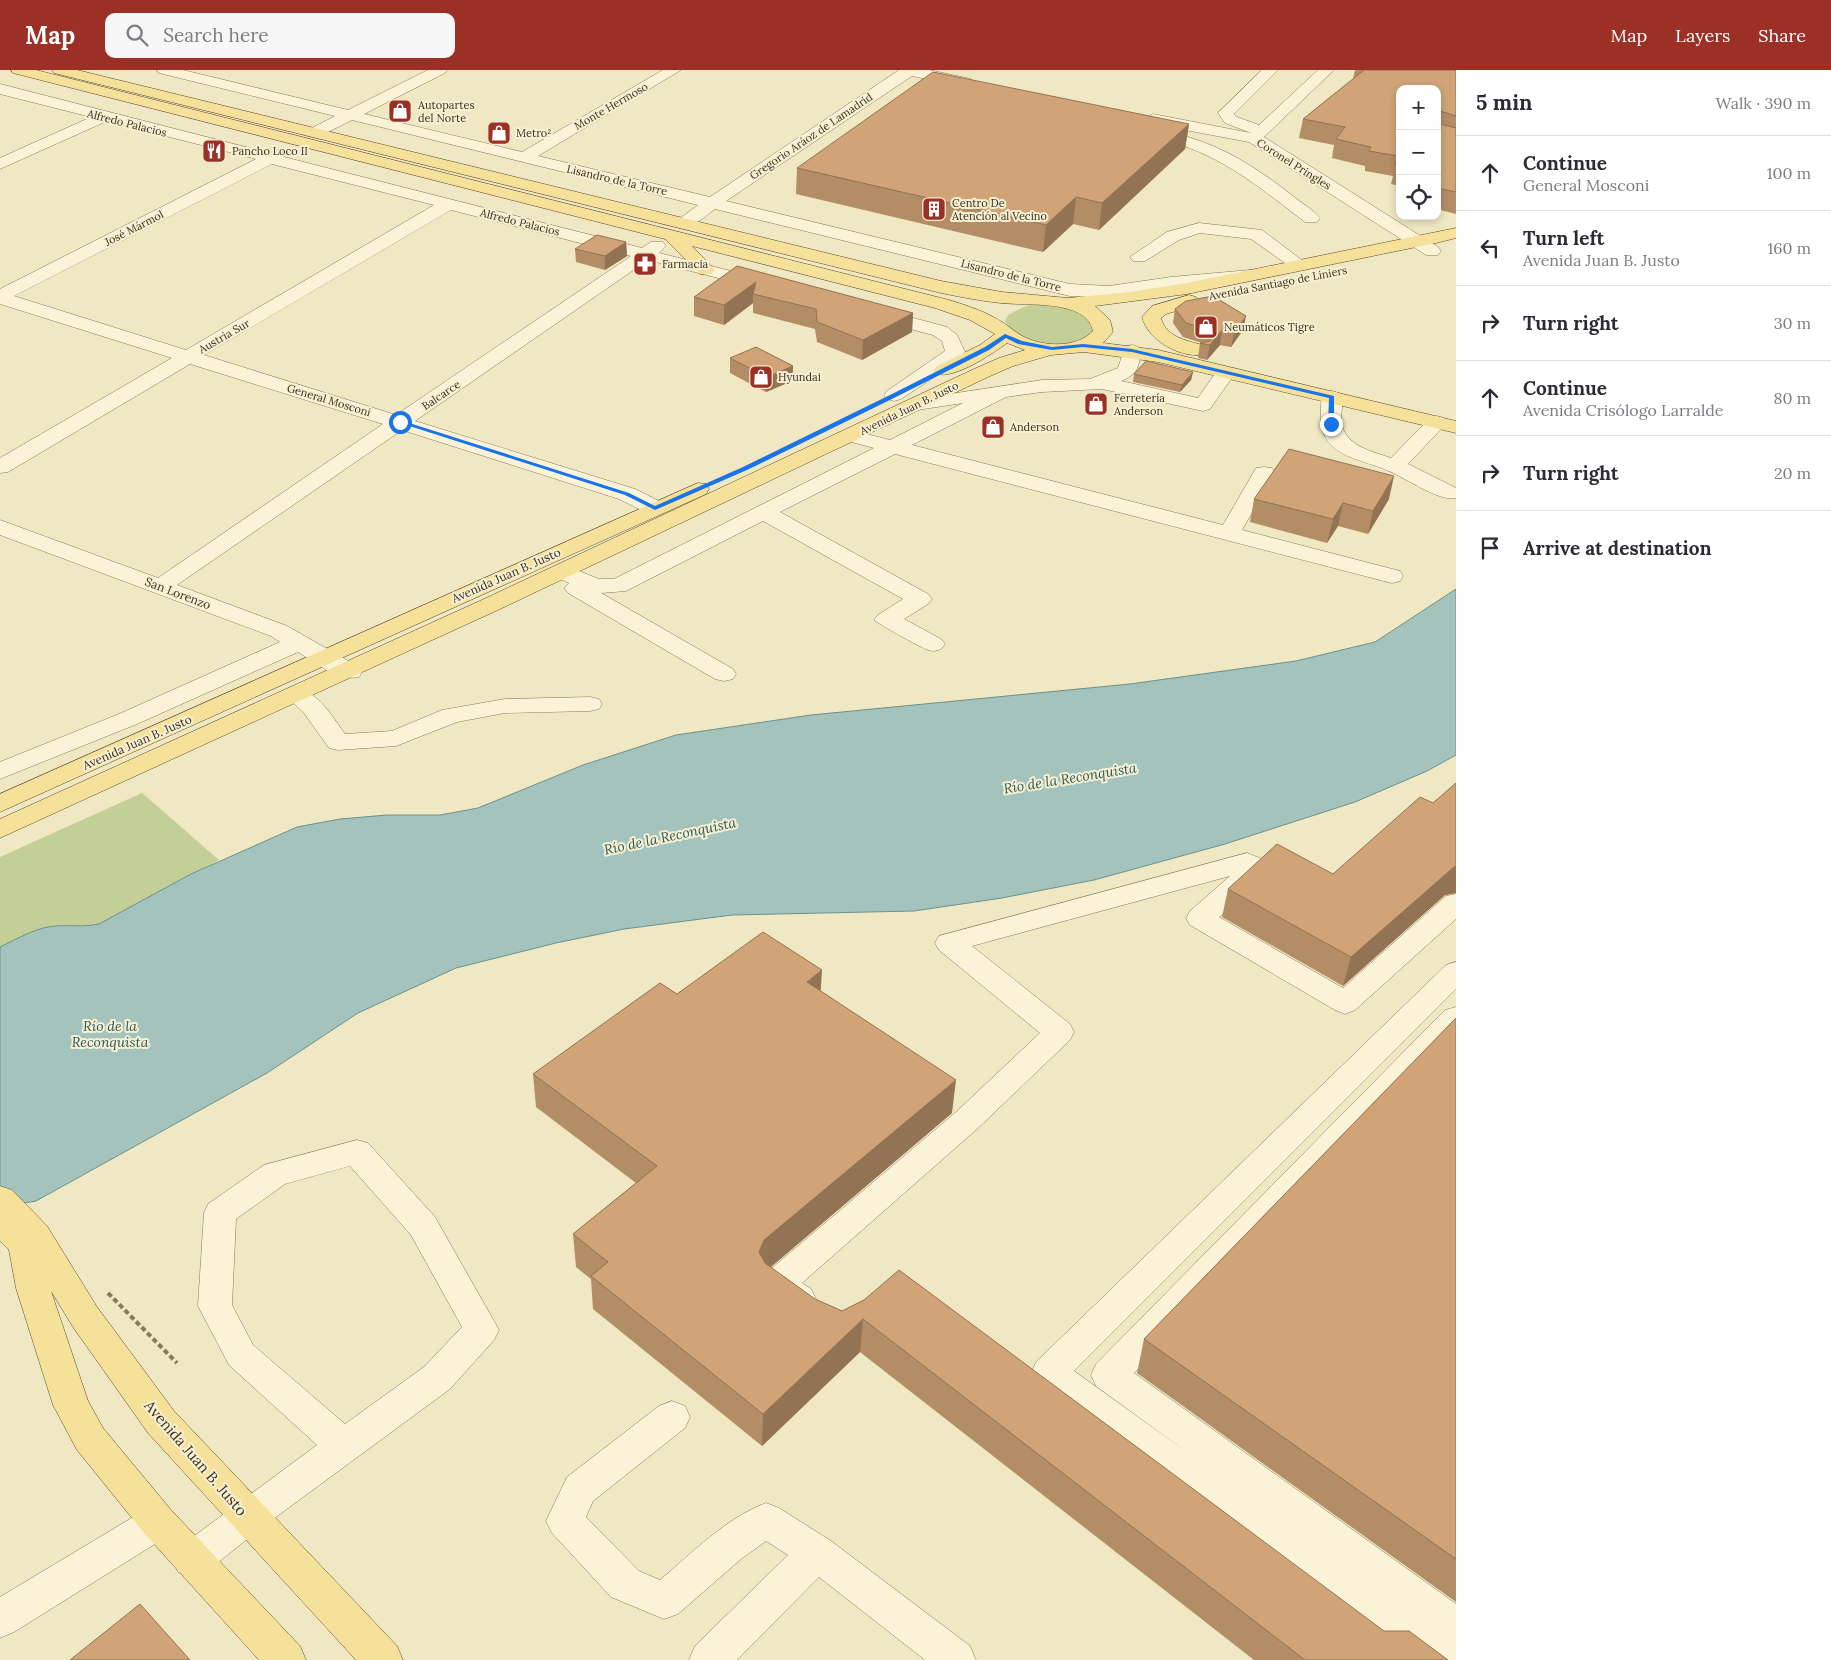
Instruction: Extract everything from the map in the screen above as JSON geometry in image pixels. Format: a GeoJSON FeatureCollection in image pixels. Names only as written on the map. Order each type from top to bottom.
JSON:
{"type":"FeatureCollection","features":[{"type":"Feature","properties":{"kind":"main road"},"geometry":{"type":"LineString","coordinates":[[18,70],[309,137]]}},
{"type":"Feature","properties":{"kind":"main road"},"geometry":{"type":"LineString","coordinates":[[59,70],[309,137],[677,229],[940,287],[976,294],[1037,301]]}},
{"type":"Feature","properties":{"kind":"main road"},"geometry":{"type":"LineString","coordinates":[[677,229],[706,270]]}},
{"type":"Feature","properties":{"kind":"main road"},"geometry":{"type":"LineString","coordinates":[[677,229],[964,311],[1020,343],[1052,349],[1083,346],[1132,351],[1228,367],[1450,422]]}},
{"type":"Feature","properties":{"kind":"main road","name":"Avenida Santiago de Liniers"},"geometry":{"type":"LineString","coordinates":[[1068,296],[1120,301],[1263,274],[1298,264],[1456,232]]}},
{"type":"Feature","properties":{"kind":"main road","name":"Avenida Santiago de Liniers"},"geometry":{"type":"LineString","coordinates":[[1102,322],[1153,305],[1204,297],[1456,246]]}},
{"type":"Feature","properties":{"kind":"main road"},"geometry":{"type":"LineString","coordinates":[[804,286],[824,283],[856,289],[880,288]]}},
{"type":"Feature","properties":{"kind":"main road"},"geometry":{"type":"LineString","coordinates":[[1002,331],[997,320],[1001,312],[1010,306],[1068,296],[1102,322],[1144,342],[1332,397],[1450,422]]}},
{"type":"Feature","properties":{"kind":"main road"},"geometry":{"type":"LineString","coordinates":[[1204,297],[1159,310],[1151,317],[1152,323],[1155,330],[1171,342],[1228,367]]}},
{"type":"Feature","properties":{"kind":"main road"},"geometry":{"type":"LineString","coordinates":[[1083,346],[1100,337],[1102,322]]}},
{"type":"Feature","properties":{"kind":"main road","name":"Avenida Juan B. Justo"},"geometry":{"type":"LineString","coordinates":[[0,804],[745,468],[987,349],[1002,331]]}},
{"type":"Feature","properties":{"kind":"main road","name":"Avenida Juan B. Justo"},"geometry":{"type":"LineString","coordinates":[[0,829],[350,672],[770,476],[981,373],[1006,362],[1052,349]]}},
{"type":"Feature","properties":{"kind":"main road"},"geometry":{"type":"LineString","coordinates":[[0,1199],[30,1240],[33,1288],[71,1406],[90,1439],[158,1522],[286,1660]]}},
{"type":"Feature","properties":{"kind":"main road"},"geometry":{"type":"LineString","coordinates":[[0,1220],[30,1240]]}},
{"type":"Feature","properties":{"kind":"main road","name":"Avenida Juan B. Justo"},"geometry":{"type":"LineString","coordinates":[[30,1240],[161,1422],[383,1660]]}},
{"type":"Feature","properties":{"kind":"street","name":"Lisandro de la Torre"},"geometry":{"type":"LineString","coordinates":[[164,70],[198,73],[350,116],[712,203],[1068,296]]}},
{"type":"Feature","properties":{"kind":"street","name":"José Mármol"},"geometry":{"type":"LineString","coordinates":[[0,297],[440,70]]}},
{"type":"Feature","properties":{"kind":"street","name":"Monte Hermoso"},"geometry":{"type":"LineString","coordinates":[[522,158],[674,70]]}},
{"type":"Feature","properties":{"kind":"street"},"geometry":{"type":"LineString","coordinates":[[908,70],[977,84]]}},
{"type":"Feature","properties":{"kind":"street","name":"Gregorio Aráoz de Lamadrid"},"geometry":{"type":"LineString","coordinates":[[677,229],[712,203],[908,70]]}},
{"type":"Feature","properties":{"kind":"street"},"geometry":{"type":"LineString","coordinates":[[1271,70],[1226,113],[1231,120],[1258,135],[1327,70]]}},
{"type":"Feature","properties":{"kind":"street"},"geometry":{"type":"LineString","coordinates":[[918,86],[966,96]]}},
{"type":"Feature","properties":{"kind":"street","name":"Alfredo Palacios"},"geometry":{"type":"LineString","coordinates":[[0,89],[776,288]]}},
{"type":"Feature","properties":{"kind":"street","name":"Coronel Pringles"},"geometry":{"type":"LineString","coordinates":[[1141,116],[1209,130],[1258,135],[1432,251]]}},
{"type":"Feature","properties":{"kind":"street"},"geometry":{"type":"LineString","coordinates":[[0,164],[104,117]]}},
{"type":"Feature","properties":{"kind":"street"},"geometry":{"type":"LineString","coordinates":[[1196,143],[1209,130]]}},
{"type":"Feature","properties":{"kind":"street"},"geometry":{"type":"LineString","coordinates":[[1148,133],[1196,143],[1224,156],[1312,218]]}},
{"type":"Feature","properties":{"kind":"street","name":"Austria Sur"},"geometry":{"type":"LineString","coordinates":[[0,467],[448,204]]}},
{"type":"Feature","properties":{"kind":"street"},"geometry":{"type":"LineString","coordinates":[[1139,257],[1173,236],[1199,228],[1256,234],[1298,264]]}},
{"type":"Feature","properties":{"kind":"street","name":"Balcarce"},"geometry":{"type":"LineString","coordinates":[[161,586],[647,254],[677,229]]}},
{"type":"Feature","properties":{"kind":"street","name":"General Mosconi"},"geometry":{"type":"LineString","coordinates":[[0,297],[627,494],[655,508]]}},
{"type":"Feature","properties":{"kind":"street"},"geometry":{"type":"LineString","coordinates":[[858,309],[940,331],[947,334],[954,342],[955,352],[950,358],[894,396]]}},
{"type":"Feature","properties":{"kind":"street"},"geometry":{"type":"LineString","coordinates":[[1102,383],[1127,371],[1132,351]]}},
{"type":"Feature","properties":{"kind":"street"},"geometry":{"type":"LineString","coordinates":[[917,404],[1042,386],[1102,383],[1203,405],[1228,367]]}},
{"type":"Feature","properties":{"kind":"street"},"geometry":{"type":"LineString","coordinates":[[981,373],[978,380],[980,385],[999,393]]}},
{"type":"Feature","properties":{"kind":"street"},"geometry":{"type":"LineString","coordinates":[[560,574],[595,586],[618,586],[999,393]]}},
{"type":"Feature","properties":{"kind":"street"},"geometry":{"type":"LineString","coordinates":[[1332,397],[1331,424],[1335,438],[1355,453],[1395,466],[1450,493]]}},
{"type":"Feature","properties":{"kind":"street"},"geometry":{"type":"LineString","coordinates":[[1395,466],[1450,422]]}},
{"type":"Feature","properties":{"kind":"street"},"geometry":{"type":"LineString","coordinates":[[851,436],[1392,576]]}},
{"type":"Feature","properties":{"kind":"street"},"geometry":{"type":"LineString","coordinates":[[1229,534],[1264,473]]}},
{"type":"Feature","properties":{"kind":"street"},"geometry":{"type":"LineString","coordinates":[[764,512],[920,599],[886,620],[916,633],[933,644]]}},
{"type":"Feature","properties":{"kind":"street","name":"San Lorenzo"},"geometry":{"type":"LineString","coordinates":[[0,527],[279,631],[350,672]]}},
{"type":"Feature","properties":{"kind":"street"},"geometry":{"type":"LineString","coordinates":[[560,574],[724,674]]}},
{"type":"Feature","properties":{"kind":"street"},"geometry":{"type":"LineString","coordinates":[[0,771],[128,719],[263,657],[299,644]]}},
{"type":"Feature","properties":{"kind":"street"},"geometry":{"type":"LineString","coordinates":[[297,695],[313,708],[338,742],[396,738],[451,715],[496,708],[590,704]]}},
{"type":"Feature","properties":{"kind":"street"},"geometry":{"type":"LineString","coordinates":[[824,1317],[778,1284],[966,1121],[1059,1032],[949,943],[1247,862],[1257,867],[1200,918],[1345,1003],[1456,903]]}},
{"type":"Feature","properties":{"kind":"street"},"geometry":{"type":"LineString","coordinates":[[1443,1660],[1049,1373],[1456,972]]}},
{"type":"Feature","properties":{"kind":"street"},"geometry":{"type":"LineString","coordinates":[[1456,1018],[1108,1375],[1456,1627]]}},
{"type":"Feature","properties":{"kind":"street"},"geometry":{"type":"LineString","coordinates":[[192,1560],[248,1516],[344,1446],[437,1378],[482,1330],[423,1226],[356,1152],[275,1174],[220,1213],[215,1306],[241,1355],[344,1446]]}},
{"type":"Feature","properties":{"kind":"street"},"geometry":{"type":"LineString","coordinates":[[1023,1376],[1404,1660]]}},
{"type":"Feature","properties":{"kind":"street"},"geometry":{"type":"LineString","coordinates":[[672,1417],[580,1489],[565,1520],[625,1584],[664,1601],[727,1547],[766,1520],[817,1553],[944,1657]]}},
{"type":"Feature","properties":{"kind":"street"},"geometry":{"type":"LineString","coordinates":[[0,1619],[158,1522]]}},
{"type":"Feature","properties":{"kind":"street"},"geometry":{"type":"LineString","coordinates":[[710,1660],[817,1553]]}},
{"type":"Feature","properties":{"kind":"path"},"geometry":{"type":"LineString","coordinates":[[103,1288],[176,1363]]}},
{"type":"Feature","properties":{"kind":"green space"},"geometry":{"type":"Polygon","coordinates":[[[1040,304],[1068,307],[1089,317],[1094,330],[1080,340],[1061,345],[1051,345],[1023,339],[1007,327],[1005,321],[1008,315],[1026,306],[1040,304]]]}},
{"type":"Feature","properties":{"kind":"green space"},"geometry":{"type":"Polygon","coordinates":[[[142,793],[219,860],[99,924],[48,927],[27,934],[0,947],[0,857],[142,793]]]}},
{"type":"Feature","properties":{"kind":"water","name":"Río de la Reconquista"},"geometry":{"type":"Polygon","coordinates":[[[1456,589],[1456,755],[1427,771],[1355,802],[1225,844],[1094,880],[1002,898],[914,911],[732,915],[624,929],[556,943],[456,968],[358,1013],[267,1073],[36,1201],[0,1207],[0,947],[27,934],[48,927],[99,924],[191,874],[297,827],[340,819],[387,815],[440,815],[478,808],[583,765],[676,735],[811,715],[1130,684],[1296,661],[1375,642],[1456,589]]]}},
{"type":"Feature","properties":{"kind":"building"},"geometry":{"type":"Polygon","coordinates":[[[1364,70],[1456,70],[1456,116],[1441,111],[1441,85],[1396,85],[1396,156],[1369,151],[1371,147],[1336,139],[1345,127],[1303,119],[1364,70]]]}},
{"type":"Feature","properties":{"kind":"building"},"geometry":{"type":"Polygon","coordinates":[[[933,72],[1189,124],[1102,203],[1076,197],[1046,225],[797,168],[933,72]]]}},
{"type":"Feature","properties":{"kind":"building"},"geometry":{"type":"Polygon","coordinates":[[[1441,124],[1456,128],[1456,192],[1441,189],[1441,124]]]}},
{"type":"Feature","properties":{"kind":"building"},"geometry":{"type":"Polygon","coordinates":[[[597,235],[626,242],[605,256],[575,249],[597,235]]]}},
{"type":"Feature","properties":{"kind":"building"},"geometry":{"type":"Polygon","coordinates":[[[737,266],[913,313],[863,340],[817,322],[816,309],[753,294],[756,282],[724,305],[694,297],[737,266]]]}},
{"type":"Feature","properties":{"kind":"building"},"geometry":{"type":"Polygon","coordinates":[[[1213,296],[1246,316],[1234,333],[1222,330],[1210,345],[1200,343],[1210,341],[1213,334],[1209,330],[1186,323],[1175,309],[1186,301],[1213,296]]]}},
{"type":"Feature","properties":{"kind":"building"},"geometry":{"type":"Polygon","coordinates":[[[756,347],[793,366],[767,377],[730,358],[756,347]]]}},
{"type":"Feature","properties":{"kind":"building"},"geometry":{"type":"Polygon","coordinates":[[[1146,361],[1193,372],[1182,385],[1134,374],[1146,361]]]}},
{"type":"Feature","properties":{"kind":"building"},"geometry":{"type":"Polygon","coordinates":[[[1289,449],[1394,476],[1373,511],[1343,503],[1333,519],[1254,499],[1289,449]]]}},
{"type":"Feature","properties":{"kind":"building"},"geometry":{"type":"Polygon","coordinates":[[[1456,783],[1456,866],[1351,957],[1228,889],[1277,844],[1333,874],[1420,797],[1433,803],[1456,783]]]}},
{"type":"Feature","properties":{"kind":"building"},"geometry":{"type":"Polygon","coordinates":[[[763,932],[822,970],[807,982],[956,1080],[764,1240],[759,1252],[765,1263],[815,1299],[842,1311],[864,1300],[899,1270],[1384,1631],[1409,1631],[1448,1660],[1305,1660],[863,1319],[763,1414],[591,1276],[608,1262],[573,1234],[657,1166],[533,1074],[660,983],[677,994],[763,932]]]}},
{"type":"Feature","properties":{"kind":"building"},"geometry":{"type":"Polygon","coordinates":[[[1456,1018],[1456,1559],[1144,1339],[1456,1018]]]}},
{"type":"Feature","properties":{"kind":"building"},"geometry":{"type":"Polygon","coordinates":[[[140,1604],[190,1660],[70,1660],[140,1604]]]}},
{"type":"Feature","properties":{"kind":"place","name":"Autopartes del Norte"},"geometry":{"type":"Point","coordinates":[400,111]}},
{"type":"Feature","properties":{"kind":"place","name":"Metro²"},"geometry":{"type":"Point","coordinates":[499,133]}},
{"type":"Feature","properties":{"kind":"place","name":"Pancho Loco II"},"geometry":{"type":"Point","coordinates":[214,151]}},
{"type":"Feature","properties":{"kind":"place","name":"Centro De Atención al Vecino"},"geometry":{"type":"Point","coordinates":[934,209]}},
{"type":"Feature","properties":{"kind":"place","name":"Farmacia"},"geometry":{"type":"Point","coordinates":[645,264]}},
{"type":"Feature","properties":{"kind":"place","name":"Neumáticos Tigre"},"geometry":{"type":"Point","coordinates":[1206,327]}},
{"type":"Feature","properties":{"kind":"place","name":"Hyundai"},"geometry":{"type":"Point","coordinates":[761,377]}},
{"type":"Feature","properties":{"kind":"place","name":"Ferretería Anderson"},"geometry":{"type":"Point","coordinates":[1096,404]}},
{"type":"Feature","properties":{"kind":"place","name":"Anderson"},"geometry":{"type":"Point","coordinates":[993,427]}},
{"type":"Feature","properties":{"kind":"route"},"geometry":{"type":"LineString","coordinates":[[400,422],[627,494],[655,508],[745,468],[894,396],[987,349],[1005,335],[1020,343],[1052,349],[1083,346],[1132,351],[1332,397],[1331,424]]}}]}
